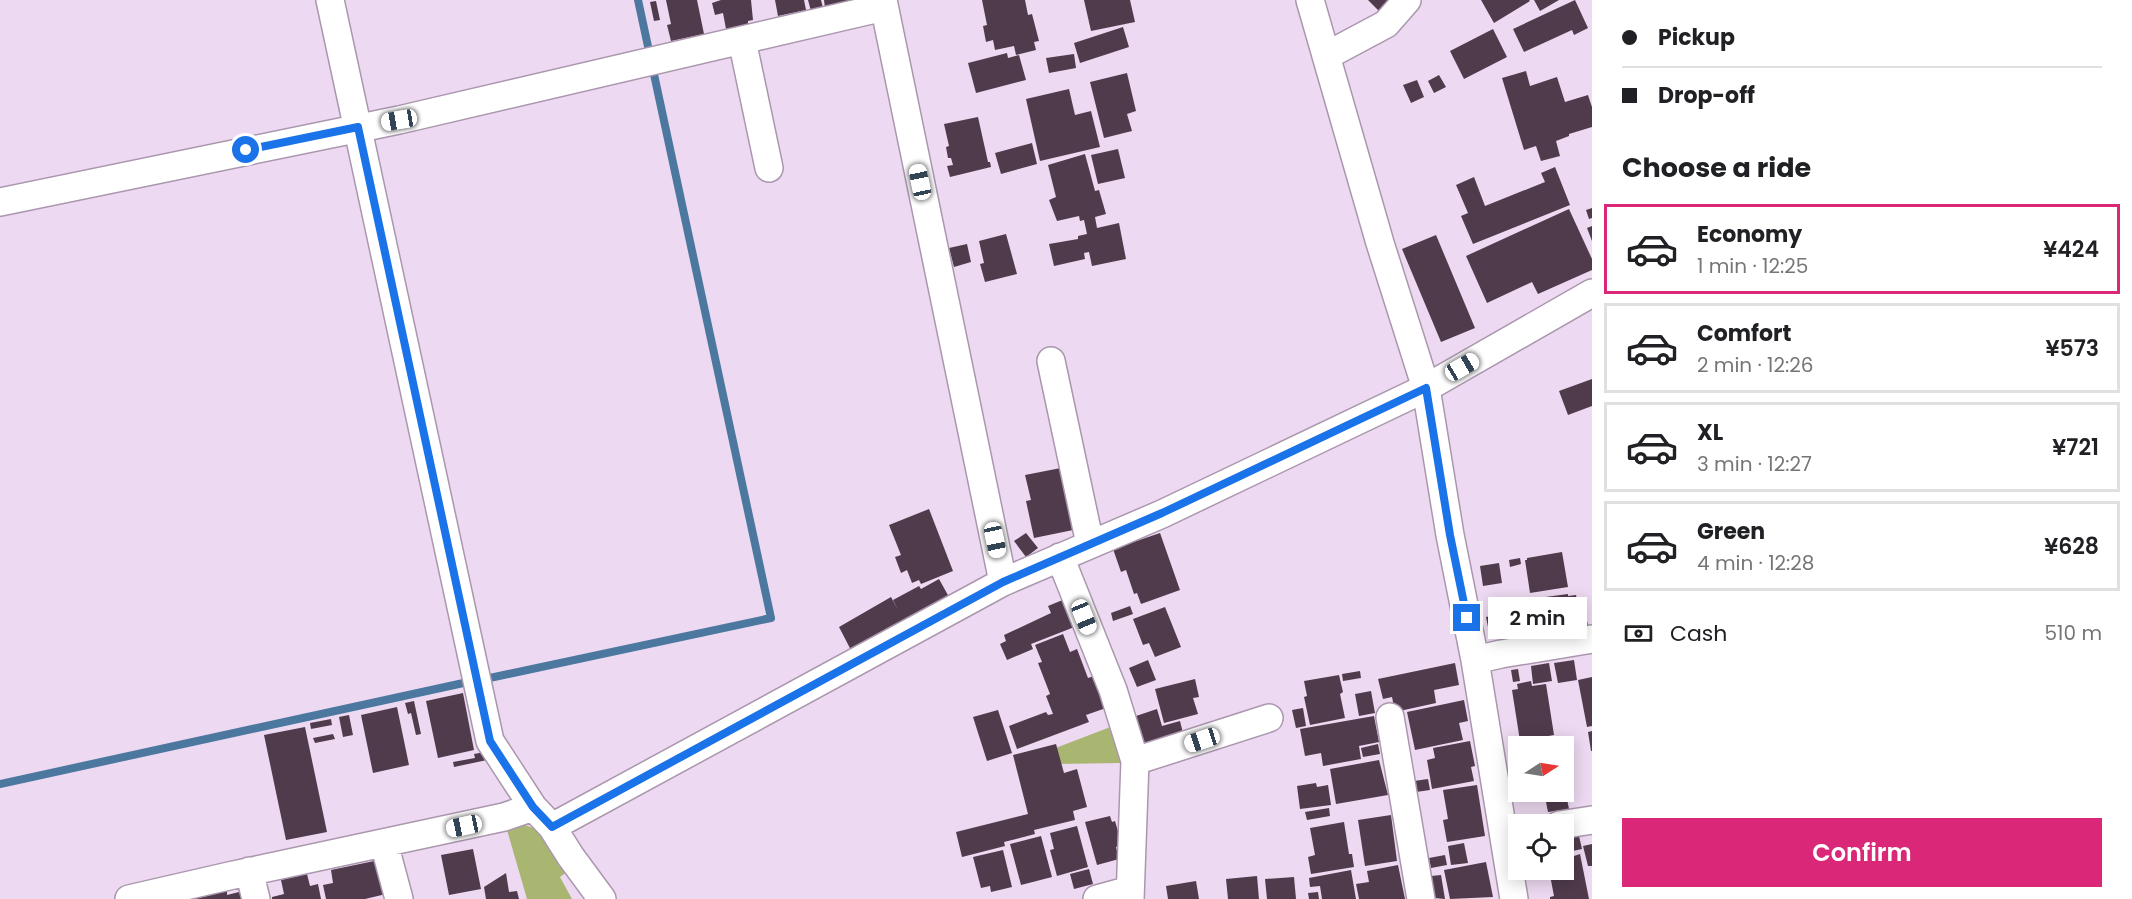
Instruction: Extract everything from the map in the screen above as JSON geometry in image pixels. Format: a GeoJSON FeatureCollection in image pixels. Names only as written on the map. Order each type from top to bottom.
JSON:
{"type":"FeatureCollection","features":[{"type":"Feature","properties":{"kind":"street"},"geometry":{"type":"LineString","coordinates":[[330,0],[490,741],[533,807],[552,827],[602,899]]}},
{"type":"Feature","properties":{"kind":"street"},"geometry":{"type":"LineString","coordinates":[[1310,0],[1380,243],[1426,388],[1450,535],[1508,823]]}},
{"type":"Feature","properties":{"kind":"street"},"geometry":{"type":"LineString","coordinates":[[1326,56],[1386,24],[1407,0]]}},
{"type":"Feature","properties":{"kind":"street"},"geometry":{"type":"LineString","coordinates":[[0,202],[411,117],[742,40],[884,3],[1003,582]]}},
{"type":"Feature","properties":{"kind":"street"},"geometry":{"type":"LineString","coordinates":[[742,40],[769,168]]}},
{"type":"Feature","properties":{"kind":"street"},"geometry":{"type":"LineString","coordinates":[[552,827],[1003,582],[1162,513],[1426,388],[1592,292]]}},
{"type":"Feature","properties":{"kind":"street"},"geometry":{"type":"LineString","coordinates":[[1051,361],[1090,544]]}},
{"type":"Feature","properties":{"kind":"street"},"geometry":{"type":"LineString","coordinates":[[1060,557],[1113,690],[1135,761],[1130,894],[1097,899]]}},
{"type":"Feature","properties":{"kind":"street"},"geometry":{"type":"LineString","coordinates":[[1475,660],[1592,639]]}},
{"type":"Feature","properties":{"kind":"street"},"geometry":{"type":"LineString","coordinates":[[1390,717],[1421,899]]}},
{"type":"Feature","properties":{"kind":"street"},"geometry":{"type":"LineString","coordinates":[[1135,761],[1269,718]]}},
{"type":"Feature","properties":{"kind":"street"},"geometry":{"type":"LineString","coordinates":[[129,899],[159,896],[249,871],[504,817],[533,807]]}},
{"type":"Feature","properties":{"kind":"street"},"geometry":{"type":"LineString","coordinates":[[1574,823],[1592,820]]}},
{"type":"Feature","properties":{"kind":"street"},"geometry":{"type":"LineString","coordinates":[[384,843],[399,899]]}},
{"type":"Feature","properties":{"kind":"street"},"geometry":{"type":"LineString","coordinates":[[249,871],[256,899]]}},
{"type":"Feature","properties":{"kind":"street"},"geometry":{"type":"LineString","coordinates":[[1513,880],[1514,899]]}},
{"type":"Feature","properties":{"kind":"green space"},"geometry":{"type":"Polygon","coordinates":[[[1113,726],[1122,763],[1057,764],[1053,749],[1113,726]]]}},
{"type":"Feature","properties":{"kind":"green space"},"geometry":{"type":"Polygon","coordinates":[[[525,825],[544,832],[568,871],[560,877],[572,899],[527,899],[507,830],[525,825]]]}},
{"type":"Feature","properties":{"kind":"building"},"geometry":{"type":"Polygon","coordinates":[[[666,0],[697,0],[704,34],[671,41],[667,25],[671,24],[666,0]]]}},
{"type":"Feature","properties":{"kind":"building"},"geometry":{"type":"Polygon","coordinates":[[[721,0],[751,0],[753,20],[748,21],[748,24],[726,29],[723,13],[715,15],[712,3],[721,0]]]}},
{"type":"Feature","properties":{"kind":"building"},"geometry":{"type":"Polygon","coordinates":[[[775,0],[804,0],[806,10],[778,16],[775,0]]]}},
{"type":"Feature","properties":{"kind":"building"},"geometry":{"type":"Polygon","coordinates":[[[808,0],[821,0],[823,8],[811,11],[808,0]]]}},
{"type":"Feature","properties":{"kind":"building"},"geometry":{"type":"Polygon","coordinates":[[[824,0],[855,0],[825,8],[824,0]]]}},
{"type":"Feature","properties":{"kind":"building"},"geometry":{"type":"Polygon","coordinates":[[[982,0],[1025,0],[1028,15],[1032,14],[1039,41],[1034,42],[1036,50],[1016,55],[1014,46],[995,50],[993,40],[986,42],[983,26],[987,25],[982,0]]]}},
{"type":"Feature","properties":{"kind":"building"},"geometry":{"type":"Polygon","coordinates":[[[1084,0],[1130,0],[1135,22],[1091,31],[1084,0]]]}},
{"type":"Feature","properties":{"kind":"building"},"geometry":{"type":"Polygon","coordinates":[[[1368,0],[1393,0],[1380,12],[1368,0]]]}},
{"type":"Feature","properties":{"kind":"building"},"geometry":{"type":"Polygon","coordinates":[[[1481,0],[1529,0],[1530,1],[1494,23],[1481,0]]]}},
{"type":"Feature","properties":{"kind":"building"},"geometry":{"type":"Polygon","coordinates":[[[1534,0],[1559,0],[1540,11],[1534,0]]]}},
{"type":"Feature","properties":{"kind":"building"},"geometry":{"type":"Polygon","coordinates":[[[1575,0],[1588,28],[1574,35],[1572,30],[1524,52],[1513,29],[1575,0]]]}},
{"type":"Feature","properties":{"kind":"building"},"geometry":{"type":"Polygon","coordinates":[[[656,1],[660,20],[654,21],[650,2],[656,1]]]}},
{"type":"Feature","properties":{"kind":"building"},"geometry":{"type":"Polygon","coordinates":[[[1123,27],[1129,47],[1080,63],[1074,43],[1123,27]]]}},
{"type":"Feature","properties":{"kind":"building"},"geometry":{"type":"Polygon","coordinates":[[[1493,29],[1507,57],[1464,79],[1450,51],[1493,29]]]}},
{"type":"Feature","properties":{"kind":"building"},"geometry":{"type":"Polygon","coordinates":[[[1007,53],[1008,58],[1019,55],[1026,80],[976,93],[968,63],[1007,53]]]}},
{"type":"Feature","properties":{"kind":"building"},"geometry":{"type":"Polygon","coordinates":[[[1074,54],[1076,68],[1049,73],[1046,58],[1074,54]]]}},
{"type":"Feature","properties":{"kind":"building"},"geometry":{"type":"Polygon","coordinates":[[[1526,71],[1530,86],[1557,77],[1565,102],[1588,95],[1592,107],[1592,127],[1569,134],[1556,141],[1560,156],[1541,161],[1536,146],[1524,150],[1502,78],[1526,71]]]}},
{"type":"Feature","properties":{"kind":"building"},"geometry":{"type":"Polygon","coordinates":[[[1127,73],[1136,111],[1127,114],[1132,131],[1104,138],[1090,82],[1127,73]]]}},
{"type":"Feature","properties":{"kind":"building"},"geometry":{"type":"Polygon","coordinates":[[[1439,75],[1446,87],[1434,93],[1428,81],[1439,75]]]}},
{"type":"Feature","properties":{"kind":"building"},"geometry":{"type":"Polygon","coordinates":[[[1417,80],[1424,97],[1411,103],[1403,85],[1417,80]]]}},
{"type":"Feature","properties":{"kind":"building"},"geometry":{"type":"Polygon","coordinates":[[[1069,89],[1075,115],[1091,111],[1100,147],[1040,161],[1026,99],[1069,89]]]}},
{"type":"Feature","properties":{"kind":"building"},"geometry":{"type":"Polygon","coordinates":[[[978,117],[991,167],[950,177],[947,166],[953,165],[951,158],[948,158],[946,147],[949,146],[944,124],[978,117]]]}},
{"type":"Feature","properties":{"kind":"building"},"geometry":{"type":"Polygon","coordinates":[[[1032,143],[1037,164],[1001,174],[995,153],[1032,143]]]}},
{"type":"Feature","properties":{"kind":"building"},"geometry":{"type":"Polygon","coordinates":[[[1118,149],[1125,178],[1098,184],[1091,155],[1118,149]]]}},
{"type":"Feature","properties":{"kind":"building"},"geometry":{"type":"Polygon","coordinates":[[[1085,154],[1095,191],[1099,190],[1106,214],[1095,217],[1097,228],[1119,223],[1126,259],[1092,266],[1089,252],[1084,253],[1085,259],[1054,266],[1049,244],[1078,239],[1078,236],[1087,234],[1084,220],[1080,221],[1079,216],[1057,221],[1049,200],[1056,197],[1048,165],[1085,154]]]}},
{"type":"Feature","properties":{"kind":"building"},"geometry":{"type":"Polygon","coordinates":[[[1555,167],[1570,205],[1473,244],[1461,216],[1468,213],[1456,185],[1474,177],[1485,206],[1545,182],[1541,173],[1555,167]]]}},
{"type":"Feature","properties":{"kind":"building"},"geometry":{"type":"Polygon","coordinates":[[[1592,208],[1592,218],[1589,219],[1586,210],[1592,208]]]}},
{"type":"Feature","properties":{"kind":"building"},"geometry":{"type":"Polygon","coordinates":[[[1569,209],[1592,259],[1592,270],[1538,294],[1532,282],[1487,303],[1466,256],[1569,209]]]}},
{"type":"Feature","properties":{"kind":"building"},"geometry":{"type":"Polygon","coordinates":[[[1592,226],[1592,241],[1587,228],[1592,226]]]}},
{"type":"Feature","properties":{"kind":"building"},"geometry":{"type":"Polygon","coordinates":[[[1006,234],[1017,274],[985,282],[980,264],[984,263],[979,241],[1006,234]]]}},
{"type":"Feature","properties":{"kind":"building"},"geometry":{"type":"Polygon","coordinates":[[[1436,235],[1475,328],[1441,342],[1402,249],[1436,235]]]}},
{"type":"Feature","properties":{"kind":"building"},"geometry":{"type":"Polygon","coordinates":[[[967,244],[971,262],[954,267],[949,248],[967,244]]]}},
{"type":"Feature","properties":{"kind":"building"},"geometry":{"type":"Polygon","coordinates":[[[1592,379],[1592,406],[1568,415],[1559,391],[1592,379]]]}},
{"type":"Feature","properties":{"kind":"building"},"geometry":{"type":"Polygon","coordinates":[[[1066,467],[1078,529],[1034,538],[1026,501],[1031,500],[1025,475],[1066,467]]]}},
{"type":"Feature","properties":{"kind":"building"},"geometry":{"type":"Polygon","coordinates":[[[929,509],[953,571],[921,584],[919,580],[912,583],[907,570],[901,573],[895,557],[901,555],[889,525],[929,509]]]}},
{"type":"Feature","properties":{"kind":"building"},"geometry":{"type":"Polygon","coordinates":[[[1026,533],[1038,548],[1026,557],[1014,541],[1026,533]]]}},
{"type":"Feature","properties":{"kind":"building"},"geometry":{"type":"Polygon","coordinates":[[[1160,533],[1180,590],[1141,604],[1137,593],[1134,594],[1126,570],[1121,572],[1113,549],[1160,533]]]}},
{"type":"Feature","properties":{"kind":"building"},"geometry":{"type":"Polygon","coordinates":[[[1562,552],[1568,587],[1530,593],[1525,560],[1562,552]]]}},
{"type":"Feature","properties":{"kind":"building"},"geometry":{"type":"Polygon","coordinates":[[[1520,558],[1521,564],[1510,567],[1509,560],[1520,558]]]}},
{"type":"Feature","properties":{"kind":"building"},"geometry":{"type":"Polygon","coordinates":[[[1499,563],[1502,583],[1483,586],[1480,566],[1499,563]]]}},
{"type":"Feature","properties":{"kind":"building"},"geometry":{"type":"Polygon","coordinates":[[[939,579],[949,597],[853,654],[839,627],[891,597],[898,610],[893,600],[919,586],[921,589],[939,579]]]}},
{"type":"Feature","properties":{"kind":"building"},"geometry":{"type":"Polygon","coordinates":[[[1568,594],[1568,596],[1576,595],[1579,611],[1585,610],[1588,626],[1544,633],[1540,631],[1536,602],[1539,602],[1538,598],[1568,594]]]}},
{"type":"Feature","properties":{"kind":"building"},"geometry":{"type":"Polygon","coordinates":[[[1065,599],[1077,626],[1031,644],[1033,649],[1007,660],[1000,644],[1006,641],[1004,635],[1051,613],[1048,606],[1065,599]]]}},
{"type":"Feature","properties":{"kind":"building"},"geometry":{"type":"Polygon","coordinates":[[[1502,605],[1503,610],[1492,612],[1491,607],[1502,605]]]}},
{"type":"Feature","properties":{"kind":"building"},"geometry":{"type":"Polygon","coordinates":[[[1130,606],[1133,614],[1113,621],[1111,613],[1130,606]]]}},
{"type":"Feature","properties":{"kind":"building"},"geometry":{"type":"Polygon","coordinates":[[[1165,607],[1181,647],[1155,657],[1149,643],[1143,645],[1133,619],[1165,607]]]}},
{"type":"Feature","properties":{"kind":"building"},"geometry":{"type":"Polygon","coordinates":[[[1495,615],[1498,636],[1490,637],[1486,617],[1495,615]]]}},
{"type":"Feature","properties":{"kind":"building"},"geometry":{"type":"Polygon","coordinates":[[[1063,634],[1070,652],[1077,649],[1088,678],[1094,676],[1106,708],[1086,715],[1089,722],[1017,749],[1009,726],[1046,712],[1048,715],[1053,714],[1046,696],[1050,694],[1038,663],[1042,662],[1035,645],[1063,634]]]}},
{"type":"Feature","properties":{"kind":"building"},"geometry":{"type":"Polygon","coordinates":[[[1148,660],[1156,680],[1137,687],[1129,668],[1148,660]]]}},
{"type":"Feature","properties":{"kind":"building"},"geometry":{"type":"Polygon","coordinates":[[[1574,660],[1577,680],[1558,683],[1554,663],[1574,660]]]}},
{"type":"Feature","properties":{"kind":"building"},"geometry":{"type":"Polygon","coordinates":[[[1455,663],[1459,685],[1434,690],[1436,703],[1395,712],[1392,697],[1383,699],[1378,679],[1455,663]]]}},
{"type":"Feature","properties":{"kind":"building"},"geometry":{"type":"Polygon","coordinates":[[[1549,663],[1552,681],[1533,684],[1531,666],[1549,663]]]}},
{"type":"Feature","properties":{"kind":"building"},"geometry":{"type":"Polygon","coordinates":[[[1518,669],[1520,681],[1513,682],[1511,670],[1518,669]]]}},
{"type":"Feature","properties":{"kind":"building"},"geometry":{"type":"Polygon","coordinates":[[[1360,671],[1361,678],[1343,681],[1342,674],[1360,671]]]}},
{"type":"Feature","properties":{"kind":"building"},"geometry":{"type":"Polygon","coordinates":[[[1339,675],[1345,718],[1310,725],[1304,697],[1307,696],[1304,681],[1339,675]]]}},
{"type":"Feature","properties":{"kind":"building"},"geometry":{"type":"Polygon","coordinates":[[[1592,677],[1592,726],[1587,727],[1578,680],[1592,677]]]}},
{"type":"Feature","properties":{"kind":"building"},"geometry":{"type":"Polygon","coordinates":[[[1195,679],[1199,697],[1193,698],[1198,714],[1164,723],[1155,689],[1195,679]]]}},
{"type":"Feature","properties":{"kind":"building"},"geometry":{"type":"Polygon","coordinates":[[[1531,681],[1532,686],[1546,684],[1554,735],[1519,736],[1512,690],[1518,689],[1517,684],[1531,681]]]}},
{"type":"Feature","properties":{"kind":"building"},"geometry":{"type":"Polygon","coordinates":[[[1371,691],[1375,713],[1359,716],[1355,694],[1371,691]]]}},
{"type":"Feature","properties":{"kind":"building"},"geometry":{"type":"Polygon","coordinates":[[[463,693],[474,750],[438,758],[426,701],[463,693]]]}},
{"type":"Feature","properties":{"kind":"building"},"geometry":{"type":"Polygon","coordinates":[[[1464,700],[1468,721],[1459,723],[1463,740],[1415,750],[1407,712],[1464,700]]]}},
{"type":"Feature","properties":{"kind":"building"},"geometry":{"type":"Polygon","coordinates":[[[414,701],[421,734],[416,735],[411,713],[408,714],[405,703],[414,701]]]}},
{"type":"Feature","properties":{"kind":"building"},"geometry":{"type":"Polygon","coordinates":[[[397,707],[409,765],[373,773],[361,715],[397,707]]]}},
{"type":"Feature","properties":{"kind":"building"},"geometry":{"type":"Polygon","coordinates":[[[1303,708],[1306,726],[1296,728],[1292,710],[1303,708]]]}},
{"type":"Feature","properties":{"kind":"building"},"geometry":{"type":"Polygon","coordinates":[[[1157,709],[1162,726],[1180,721],[1183,733],[1141,745],[1133,717],[1157,709]]]}},
{"type":"Feature","properties":{"kind":"building"},"geometry":{"type":"Polygon","coordinates":[[[998,710],[1012,753],[987,761],[973,717],[998,710]]]}},
{"type":"Feature","properties":{"kind":"building"},"geometry":{"type":"Polygon","coordinates":[[[349,715],[353,735],[343,737],[339,717],[349,715]]]}},
{"type":"Feature","properties":{"kind":"building"},"geometry":{"type":"Polygon","coordinates":[[[1374,716],[1379,742],[1359,746],[1361,759],[1323,766],[1321,753],[1305,756],[1300,729],[1374,716]]]}},
{"type":"Feature","properties":{"kind":"building"},"geometry":{"type":"Polygon","coordinates":[[[331,719],[332,725],[311,729],[310,723],[331,719]]]}},
{"type":"Feature","properties":{"kind":"building"},"geometry":{"type":"Polygon","coordinates":[[[305,727],[327,832],[286,840],[264,735],[305,727]]]}},
{"type":"Feature","properties":{"kind":"building"},"geometry":{"type":"Polygon","coordinates":[[[1592,731],[1592,751],[1591,751],[1588,732],[1592,731]]]}},
{"type":"Feature","properties":{"kind":"building"},"geometry":{"type":"Polygon","coordinates":[[[333,734],[335,739],[315,743],[313,738],[333,734]]]}},
{"type":"Feature","properties":{"kind":"building"},"geometry":{"type":"Polygon","coordinates":[[[1470,741],[1475,766],[1471,767],[1474,781],[1432,789],[1427,760],[1435,758],[1433,748],[1470,741]]]}},
{"type":"Feature","properties":{"kind":"building"},"geometry":{"type":"Polygon","coordinates":[[[1056,744],[1064,773],[1077,769],[1087,807],[1073,811],[1075,820],[1034,830],[1035,834],[1004,842],[1005,846],[962,857],[956,832],[1028,814],[1013,755],[1056,744]]]}},
{"type":"Feature","properties":{"kind":"building"},"geometry":{"type":"Polygon","coordinates":[[[1378,744],[1380,754],[1363,757],[1361,748],[1378,744]]]}},
{"type":"Feature","properties":{"kind":"building"},"geometry":{"type":"Polygon","coordinates":[[[485,752],[487,760],[454,767],[453,762],[475,758],[474,754],[485,752]]]}},
{"type":"Feature","properties":{"kind":"building"},"geometry":{"type":"Polygon","coordinates":[[[1379,760],[1388,795],[1336,804],[1330,769],[1379,760]]]}},
{"type":"Feature","properties":{"kind":"building"},"geometry":{"type":"Polygon","coordinates":[[[1428,779],[1430,790],[1416,792],[1414,781],[1428,779]]]}},
{"type":"Feature","properties":{"kind":"building"},"geometry":{"type":"Polygon","coordinates":[[[1316,783],[1317,787],[1328,785],[1331,805],[1300,809],[1297,786],[1316,783]]]}},
{"type":"Feature","properties":{"kind":"building"},"geometry":{"type":"Polygon","coordinates":[[[1477,785],[1485,836],[1447,842],[1443,820],[1448,819],[1443,790],[1477,785]]]}},
{"type":"Feature","properties":{"kind":"building"},"geometry":{"type":"Polygon","coordinates":[[[1546,802],[1568,802],[1569,809],[1548,812],[1546,802]]]}},
{"type":"Feature","properties":{"kind":"building"},"geometry":{"type":"Polygon","coordinates":[[[1329,808],[1330,816],[1307,820],[1305,812],[1329,808]]]}},
{"type":"Feature","properties":{"kind":"building"},"geometry":{"type":"Polygon","coordinates":[[[1391,815],[1397,861],[1365,866],[1358,820],[1391,815]]]}},
{"type":"Feature","properties":{"kind":"building"},"geometry":{"type":"Polygon","coordinates":[[[1110,816],[1112,822],[1115,821],[1122,845],[1116,847],[1119,859],[1097,865],[1085,822],[1110,816]]]}},
{"type":"Feature","properties":{"kind":"building"},"geometry":{"type":"Polygon","coordinates":[[[1344,822],[1349,854],[1352,854],[1354,867],[1311,874],[1308,857],[1315,855],[1310,828],[1344,822]]]}},
{"type":"Feature","properties":{"kind":"building"},"geometry":{"type":"Polygon","coordinates":[[[1077,826],[1088,867],[1057,876],[1050,850],[1054,849],[1050,833],[1077,826]]]}},
{"type":"Feature","properties":{"kind":"building"},"geometry":{"type":"Polygon","coordinates":[[[1041,836],[1052,877],[1021,885],[1010,844],[1041,836]]]}},
{"type":"Feature","properties":{"kind":"building"},"geometry":{"type":"Polygon","coordinates":[[[1579,836],[1582,849],[1574,851],[1574,837],[1579,836]]]}},
{"type":"Feature","properties":{"kind":"building"},"geometry":{"type":"Polygon","coordinates":[[[1464,843],[1468,863],[1451,865],[1448,846],[1464,843]]]}},
{"type":"Feature","properties":{"kind":"building"},"geometry":{"type":"Polygon","coordinates":[[[1592,844],[1592,866],[1588,866],[1583,846],[1592,844]]]}},
{"type":"Feature","properties":{"kind":"building"},"geometry":{"type":"Polygon","coordinates":[[[473,849],[481,889],[449,895],[441,855],[473,849]]]}},
{"type":"Feature","properties":{"kind":"building"},"geometry":{"type":"Polygon","coordinates":[[[1003,850],[1012,887],[991,892],[990,886],[981,888],[973,857],[1003,850]]]}},
{"type":"Feature","properties":{"kind":"building"},"geometry":{"type":"Polygon","coordinates":[[[1580,854],[1589,899],[1550,899],[1554,896],[1551,880],[1574,880],[1574,856],[1580,854]]]}},
{"type":"Feature","properties":{"kind":"building"},"geometry":{"type":"Polygon","coordinates":[[[1445,855],[1447,865],[1431,868],[1429,858],[1445,855]]]}},
{"type":"Feature","properties":{"kind":"building"},"geometry":{"type":"Polygon","coordinates":[[[379,860],[386,894],[365,899],[326,899],[323,885],[333,883],[331,870],[379,860]]]}},
{"type":"Feature","properties":{"kind":"building"},"geometry":{"type":"Polygon","coordinates":[[[1486,862],[1493,897],[1450,899],[1444,870],[1486,862]]]}},
{"type":"Feature","properties":{"kind":"building"},"geometry":{"type":"Polygon","coordinates":[[[1398,865],[1405,899],[1359,899],[1356,884],[1369,882],[1367,871],[1398,865]]]}},
{"type":"Feature","properties":{"kind":"building"},"geometry":{"type":"Polygon","coordinates":[[[1089,869],[1093,884],[1074,889],[1070,874],[1089,869]]]}},
{"type":"Feature","properties":{"kind":"building"},"geometry":{"type":"Polygon","coordinates":[[[1351,870],[1356,899],[1322,899],[1320,886],[1310,887],[1309,878],[1351,870]]]}},
{"type":"Feature","properties":{"kind":"building"},"geometry":{"type":"Polygon","coordinates":[[[506,873],[509,892],[517,891],[519,899],[486,899],[484,887],[506,873]]]}},
{"type":"Feature","properties":{"kind":"building"},"geometry":{"type":"Polygon","coordinates":[[[307,874],[310,886],[318,884],[321,899],[272,899],[272,897],[284,894],[281,880],[307,874]]]}},
{"type":"Feature","properties":{"kind":"building"},"geometry":{"type":"Polygon","coordinates":[[[1441,875],[1445,899],[1435,898],[1431,876],[1441,875]]]}},
{"type":"Feature","properties":{"kind":"building"},"geometry":{"type":"Polygon","coordinates":[[[1257,876],[1259,899],[1228,899],[1226,879],[1257,876]]]}},
{"type":"Feature","properties":{"kind":"building"},"geometry":{"type":"Polygon","coordinates":[[[1294,877],[1296,899],[1267,899],[1265,879],[1294,877]]]}},
{"type":"Feature","properties":{"kind":"building"},"geometry":{"type":"Polygon","coordinates":[[[1196,881],[1199,899],[1168,899],[1166,886],[1196,881]]]}},
{"type":"Feature","properties":{"kind":"building"},"geometry":{"type":"Polygon","coordinates":[[[227,891],[227,895],[243,891],[244,899],[194,899],[227,891]]]}},
{"type":"Feature","properties":{"kind":"building"},"geometry":{"type":"Polygon","coordinates":[[[1318,892],[1319,899],[1309,899],[1308,893],[1318,892]]]}},
{"type":"Feature","properties":{"kind":"waterway"},"geometry":{"type":"LineString","coordinates":[[485,679],[771,618],[638,0]]}},
{"type":"Feature","properties":{"kind":"waterway"},"geometry":{"type":"LineString","coordinates":[[0,784],[468,682]]}},
{"type":"Feature","properties":{"kind":"route"},"geometry":{"type":"LineString","coordinates":[[246,150],[358,127],[490,741],[533,807],[552,827],[1003,582],[1162,513],[1426,388],[1450,535],[1467,618]]}}]}
